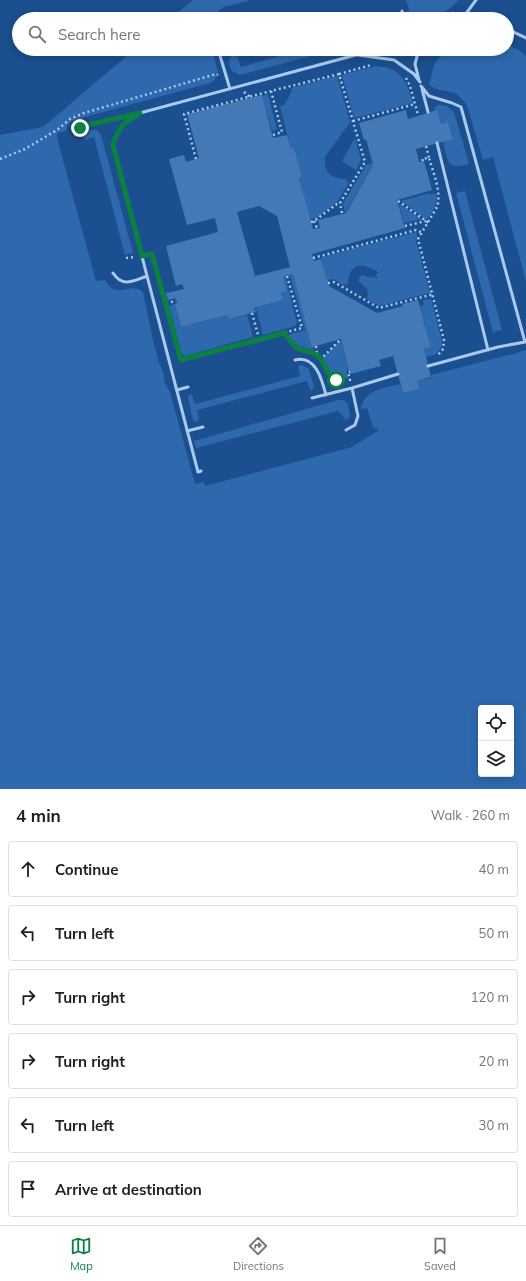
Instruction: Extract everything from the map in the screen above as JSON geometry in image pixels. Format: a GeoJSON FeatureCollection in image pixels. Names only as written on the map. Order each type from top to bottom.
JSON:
{"type":"FeatureCollection","features":[{"type":"Feature","properties":{"kind":"lane"},"geometry":{"type":"LineString","coordinates":[[467,12],[476,0]]}},
{"type":"Feature","properties":{"kind":"lane"},"geometry":{"type":"LineString","coordinates":[[514,32],[526,38]]}},
{"type":"Feature","properties":{"kind":"lane"},"geometry":{"type":"LineString","coordinates":[[220,56],[230,89]]}},
{"type":"Feature","properties":{"kind":"lane"},"geometry":{"type":"LineString","coordinates":[[76,135],[80,128],[92,124],[140,113],[352,56]]}},
{"type":"Feature","properties":{"kind":"lane"},"geometry":{"type":"LineString","coordinates":[[364,56],[394,60],[414,74],[420,82]]}},
{"type":"Feature","properties":{"kind":"lane"},"geometry":{"type":"LineString","coordinates":[[417,56],[415,64],[428,112]]}},
{"type":"Feature","properties":{"kind":"lane"},"geometry":{"type":"LineString","coordinates":[[421,86],[429,96],[452,102],[462,107],[525,342],[428,366]]}},
{"type":"Feature","properties":{"kind":"lane"},"geometry":{"type":"LineString","coordinates":[[140,113],[123,124],[117,132],[113,145],[198,472],[201,471]]}},
{"type":"Feature","properties":{"kind":"lane"},"geometry":{"type":"LineString","coordinates":[[436,143],[488,350]]}},
{"type":"Feature","properties":{"kind":"lane"},"geometry":{"type":"LineString","coordinates":[[113,273],[118,280],[126,283],[147,276]]}},
{"type":"Feature","properties":{"kind":"lane"},"geometry":{"type":"LineString","coordinates":[[296,360],[304,360],[313,364],[320,375],[326,395]]}},
{"type":"Feature","properties":{"kind":"lane"},"geometry":{"type":"LineString","coordinates":[[312,398],[398,374]]}},
{"type":"Feature","properties":{"kind":"lane"},"geometry":{"type":"LineString","coordinates":[[177,390],[188,387]]}},
{"type":"Feature","properties":{"kind":"lane"},"geometry":{"type":"LineString","coordinates":[[346,430],[356,425],[358,416],[352,388]]}},
{"type":"Feature","properties":{"kind":"lane"},"geometry":{"type":"LineString","coordinates":[[187,431],[203,427]]}},
{"type":"Feature","properties":{"kind":"path"},"geometry":{"type":"LineString","coordinates":[[196,159],[184,114],[372,65]]}},
{"type":"Feature","properties":{"kind":"path"},"geometry":{"type":"LineString","coordinates":[[401,73],[410,86],[418,115]]}},
{"type":"Feature","properties":{"kind":"path"},"geometry":{"type":"LineString","coordinates":[[316,228],[313,222],[340,203],[364,162],[339,74]]}},
{"type":"Feature","properties":{"kind":"path"},"geometry":{"type":"LineString","coordinates":[[271,91],[282,132],[272,135]]}},
{"type":"Feature","properties":{"kind":"path"},"geometry":{"type":"LineString","coordinates":[[353,121],[415,104]]}},
{"type":"Feature","properties":{"kind":"path"},"geometry":{"type":"LineString","coordinates":[[426,146],[439,195],[439,202],[418,238],[444,340],[443,349],[436,356]]}},
{"type":"Feature","properties":{"kind":"path"},"geometry":{"type":"LineString","coordinates":[[423,161],[422,159],[429,158]]}},
{"type":"Feature","properties":{"kind":"path"},"geometry":{"type":"LineString","coordinates":[[398,201],[428,222]]}},
{"type":"Feature","properties":{"kind":"path"},"geometry":{"type":"LineString","coordinates":[[340,203],[342,213]]}},
{"type":"Feature","properties":{"kind":"path"},"geometry":{"type":"LineString","coordinates":[[405,226],[428,222]]}},
{"type":"Feature","properties":{"kind":"path"},"geometry":{"type":"LineString","coordinates":[[313,258],[416,230],[422,233]]}},
{"type":"Feature","properties":{"kind":"path"},"geometry":{"type":"LineString","coordinates":[[126,258],[152,254],[181,360],[260,341],[302,328],[287,276]]}},
{"type":"Feature","properties":{"kind":"path"},"geometry":{"type":"LineString","coordinates":[[328,283],[334,282],[379,308],[433,294]]}},
{"type":"Feature","properties":{"kind":"path"},"geometry":{"type":"LineString","coordinates":[[166,303],[176,301]]}},
{"type":"Feature","properties":{"kind":"path"},"geometry":{"type":"LineString","coordinates":[[252,313],[260,341]]}},
{"type":"Feature","properties":{"kind":"path"},"geometry":{"type":"LineString","coordinates":[[284,333],[298,348],[301,350],[308,350],[317,355],[321,359],[324,366]]}},
{"type":"Feature","properties":{"kind":"path"},"geometry":{"type":"LineString","coordinates":[[313,364],[321,359],[341,339]]}},
{"type":"Feature","properties":{"kind":"path"},"geometry":{"type":"LineString","coordinates":[[313,364],[317,355],[316,346]]}},
{"type":"Feature","properties":{"kind":"path"},"geometry":{"type":"LineString","coordinates":[[328,372],[332,378],[341,381],[350,380],[348,372],[350,372]]}},
{"type":"Feature","properties":{"kind":"shaded area"},"geometry":{"type":"Polygon","coordinates":[[[193,0],[248,0],[224,7],[216,12],[178,12],[193,0]]]}},
{"type":"Feature","properties":{"kind":"shaded area"},"geometry":{"type":"Polygon","coordinates":[[[406,0],[459,0],[444,12],[409,12],[406,0]]]}},
{"type":"Feature","properties":{"kind":"shaded area"},"geometry":{"type":"Polygon","coordinates":[[[514,48],[526,56],[526,282],[493,157],[483,160],[467,105],[460,97],[455,93],[436,89],[429,85],[434,65],[442,56],[514,56],[514,48]]]}},
{"type":"Feature","properties":{"kind":"shaded area"},"geometry":{"type":"Polygon","coordinates":[[[127,56],[214,56],[218,72],[214,81],[210,83],[74,120],[68,124],[66,131],[57,133],[57,138],[96,281],[105,280],[110,286],[119,290],[133,288],[143,292],[154,346],[164,374],[164,381],[170,392],[195,484],[204,482],[205,486],[352,447],[379,430],[373,427],[367,408],[361,409],[366,398],[370,394],[400,384],[403,393],[418,389],[417,381],[431,378],[431,375],[526,350],[526,789],[0,789],[0,135],[43,127],[127,56]]]}},
{"type":"Feature","properties":{"kind":"shaded area"},"geometry":{"type":"Polygon","coordinates":[[[235,56],[238,58],[241,67],[280,56],[311,56],[240,75],[232,71],[229,64],[230,58],[235,56]]]}},
{"type":"Feature","properties":{"kind":"shaded area"},"geometry":{"type":"Polygon","coordinates":[[[376,66],[385,67],[402,77],[408,88],[413,103],[354,118],[342,75],[376,66]]]}},
{"type":"Feature","properties":{"kind":"shaded area"},"geometry":{"type":"Polygon","coordinates":[[[337,76],[350,122],[325,157],[325,167],[332,176],[346,179],[347,182],[349,182],[337,202],[317,218],[310,219],[299,178],[302,177],[294,148],[291,149],[280,106],[284,105],[292,91],[291,88],[337,76]]]}},
{"type":"Feature","properties":{"kind":"shaded area"},"geometry":{"type":"Polygon","coordinates":[[[268,94],[277,129],[272,131],[262,96],[268,94]]]}},
{"type":"Feature","properties":{"kind":"shaded area"},"geometry":{"type":"Polygon","coordinates":[[[439,105],[447,106],[454,112],[469,164],[456,166],[449,162],[443,141],[453,139],[448,122],[441,124],[437,110],[434,110],[435,107],[439,105]]]}},
{"type":"Feature","properties":{"kind":"shaded area"},"geometry":{"type":"Polygon","coordinates":[[[92,130],[98,131],[101,135],[133,253],[125,255],[94,137],[86,140],[82,135],[84,132],[92,130]]]}},
{"type":"Feature","properties":{"kind":"shaded area"},"geometry":{"type":"Polygon","coordinates":[[[355,138],[361,160],[356,170],[342,161],[355,138]]]}},
{"type":"Feature","properties":{"kind":"shaded area"},"geometry":{"type":"Polygon","coordinates":[[[372,163],[373,165],[345,213],[343,204],[366,165],[372,163]]]}},
{"type":"Feature","properties":{"kind":"shaded area"},"geometry":{"type":"Polygon","coordinates":[[[465,191],[502,330],[493,332],[456,193],[465,191]]]}},
{"type":"Feature","properties":{"kind":"shaded area"},"geometry":{"type":"Polygon","coordinates":[[[430,193],[430,195],[436,193],[437,200],[427,220],[401,201],[430,193]]]}},
{"type":"Feature","properties":{"kind":"shaded area"},"geometry":{"type":"Polygon","coordinates":[[[399,204],[422,219],[404,223],[399,204]]]}},
{"type":"Feature","properties":{"kind":"shaded area"},"geometry":{"type":"Polygon","coordinates":[[[416,232],[416,241],[430,293],[379,306],[367,299],[368,291],[358,280],[360,276],[363,275],[371,278],[372,276],[377,278],[378,277],[375,276],[378,272],[372,268],[362,265],[354,268],[349,277],[348,284],[343,285],[334,279],[327,280],[321,257],[416,232]]]}},
{"type":"Feature","properties":{"kind":"shaded area"},"geometry":{"type":"Polygon","coordinates":[[[293,274],[314,350],[299,346],[288,335],[305,330],[290,275],[293,274]]]}},
{"type":"Feature","properties":{"kind":"shaded area"},"geometry":{"type":"Polygon","coordinates":[[[285,276],[297,323],[295,326],[263,335],[256,308],[283,300],[281,293],[287,291],[283,277],[285,276]]]}},
{"type":"Feature","properties":{"kind":"shaded area"},"geometry":{"type":"Polygon","coordinates":[[[431,299],[442,341],[441,348],[436,354],[426,357],[424,349],[431,347],[420,306],[424,305],[423,300],[431,299]]]}},
{"type":"Feature","properties":{"kind":"shaded area"},"geometry":{"type":"Polygon","coordinates":[[[175,304],[181,327],[228,315],[230,319],[247,315],[253,337],[185,356],[182,354],[169,306],[175,304]]]}},
{"type":"Feature","properties":{"kind":"shaded area"},"geometry":{"type":"Polygon","coordinates":[[[341,340],[349,370],[346,371],[348,378],[343,379],[334,377],[331,374],[322,358],[341,340]]]}},
{"type":"Feature","properties":{"kind":"shaded area"},"geometry":{"type":"Polygon","coordinates":[[[302,365],[309,369],[314,387],[312,391],[310,390],[307,381],[197,410],[199,419],[196,422],[193,420],[188,398],[190,394],[192,395],[195,404],[300,376],[298,366],[302,365]]]}},
{"type":"Feature","properties":{"kind":"shaded area"},"geometry":{"type":"Polygon","coordinates":[[[338,400],[344,400],[348,404],[350,416],[346,420],[338,411],[196,448],[194,441],[338,400]]]}},
{"type":"Feature","properties":{"kind":"building"},"geometry":{"type":"Polygon","coordinates":[[[262,95],[273,138],[287,135],[291,149],[294,148],[302,177],[299,178],[313,229],[320,228],[318,220],[346,213],[373,165],[366,139],[364,140],[359,123],[406,110],[408,119],[437,110],[441,124],[448,122],[453,139],[416,149],[419,162],[424,161],[432,190],[397,200],[405,228],[312,254],[314,261],[321,259],[329,286],[377,313],[418,300],[431,347],[424,349],[431,377],[417,381],[419,389],[403,393],[393,356],[379,360],[381,366],[350,374],[341,339],[312,347],[293,274],[283,277],[287,291],[281,293],[283,300],[254,308],[256,312],[229,319],[228,315],[181,327],[175,304],[177,303],[176,298],[168,300],[166,293],[184,289],[182,284],[176,286],[166,246],[218,232],[215,218],[187,225],[169,159],[184,155],[186,162],[199,158],[187,114],[262,95]],[[259,206],[237,212],[255,276],[290,267],[277,216],[259,206]]]}},
{"type":"Feature","properties":{"kind":"route"},"geometry":{"type":"LineString","coordinates":[[80,128],[140,113],[123,124],[117,132],[113,145],[142,256],[152,254],[181,360],[284,333],[301,350],[308,350],[317,355],[321,359],[330,376],[336,380]]}}]}
